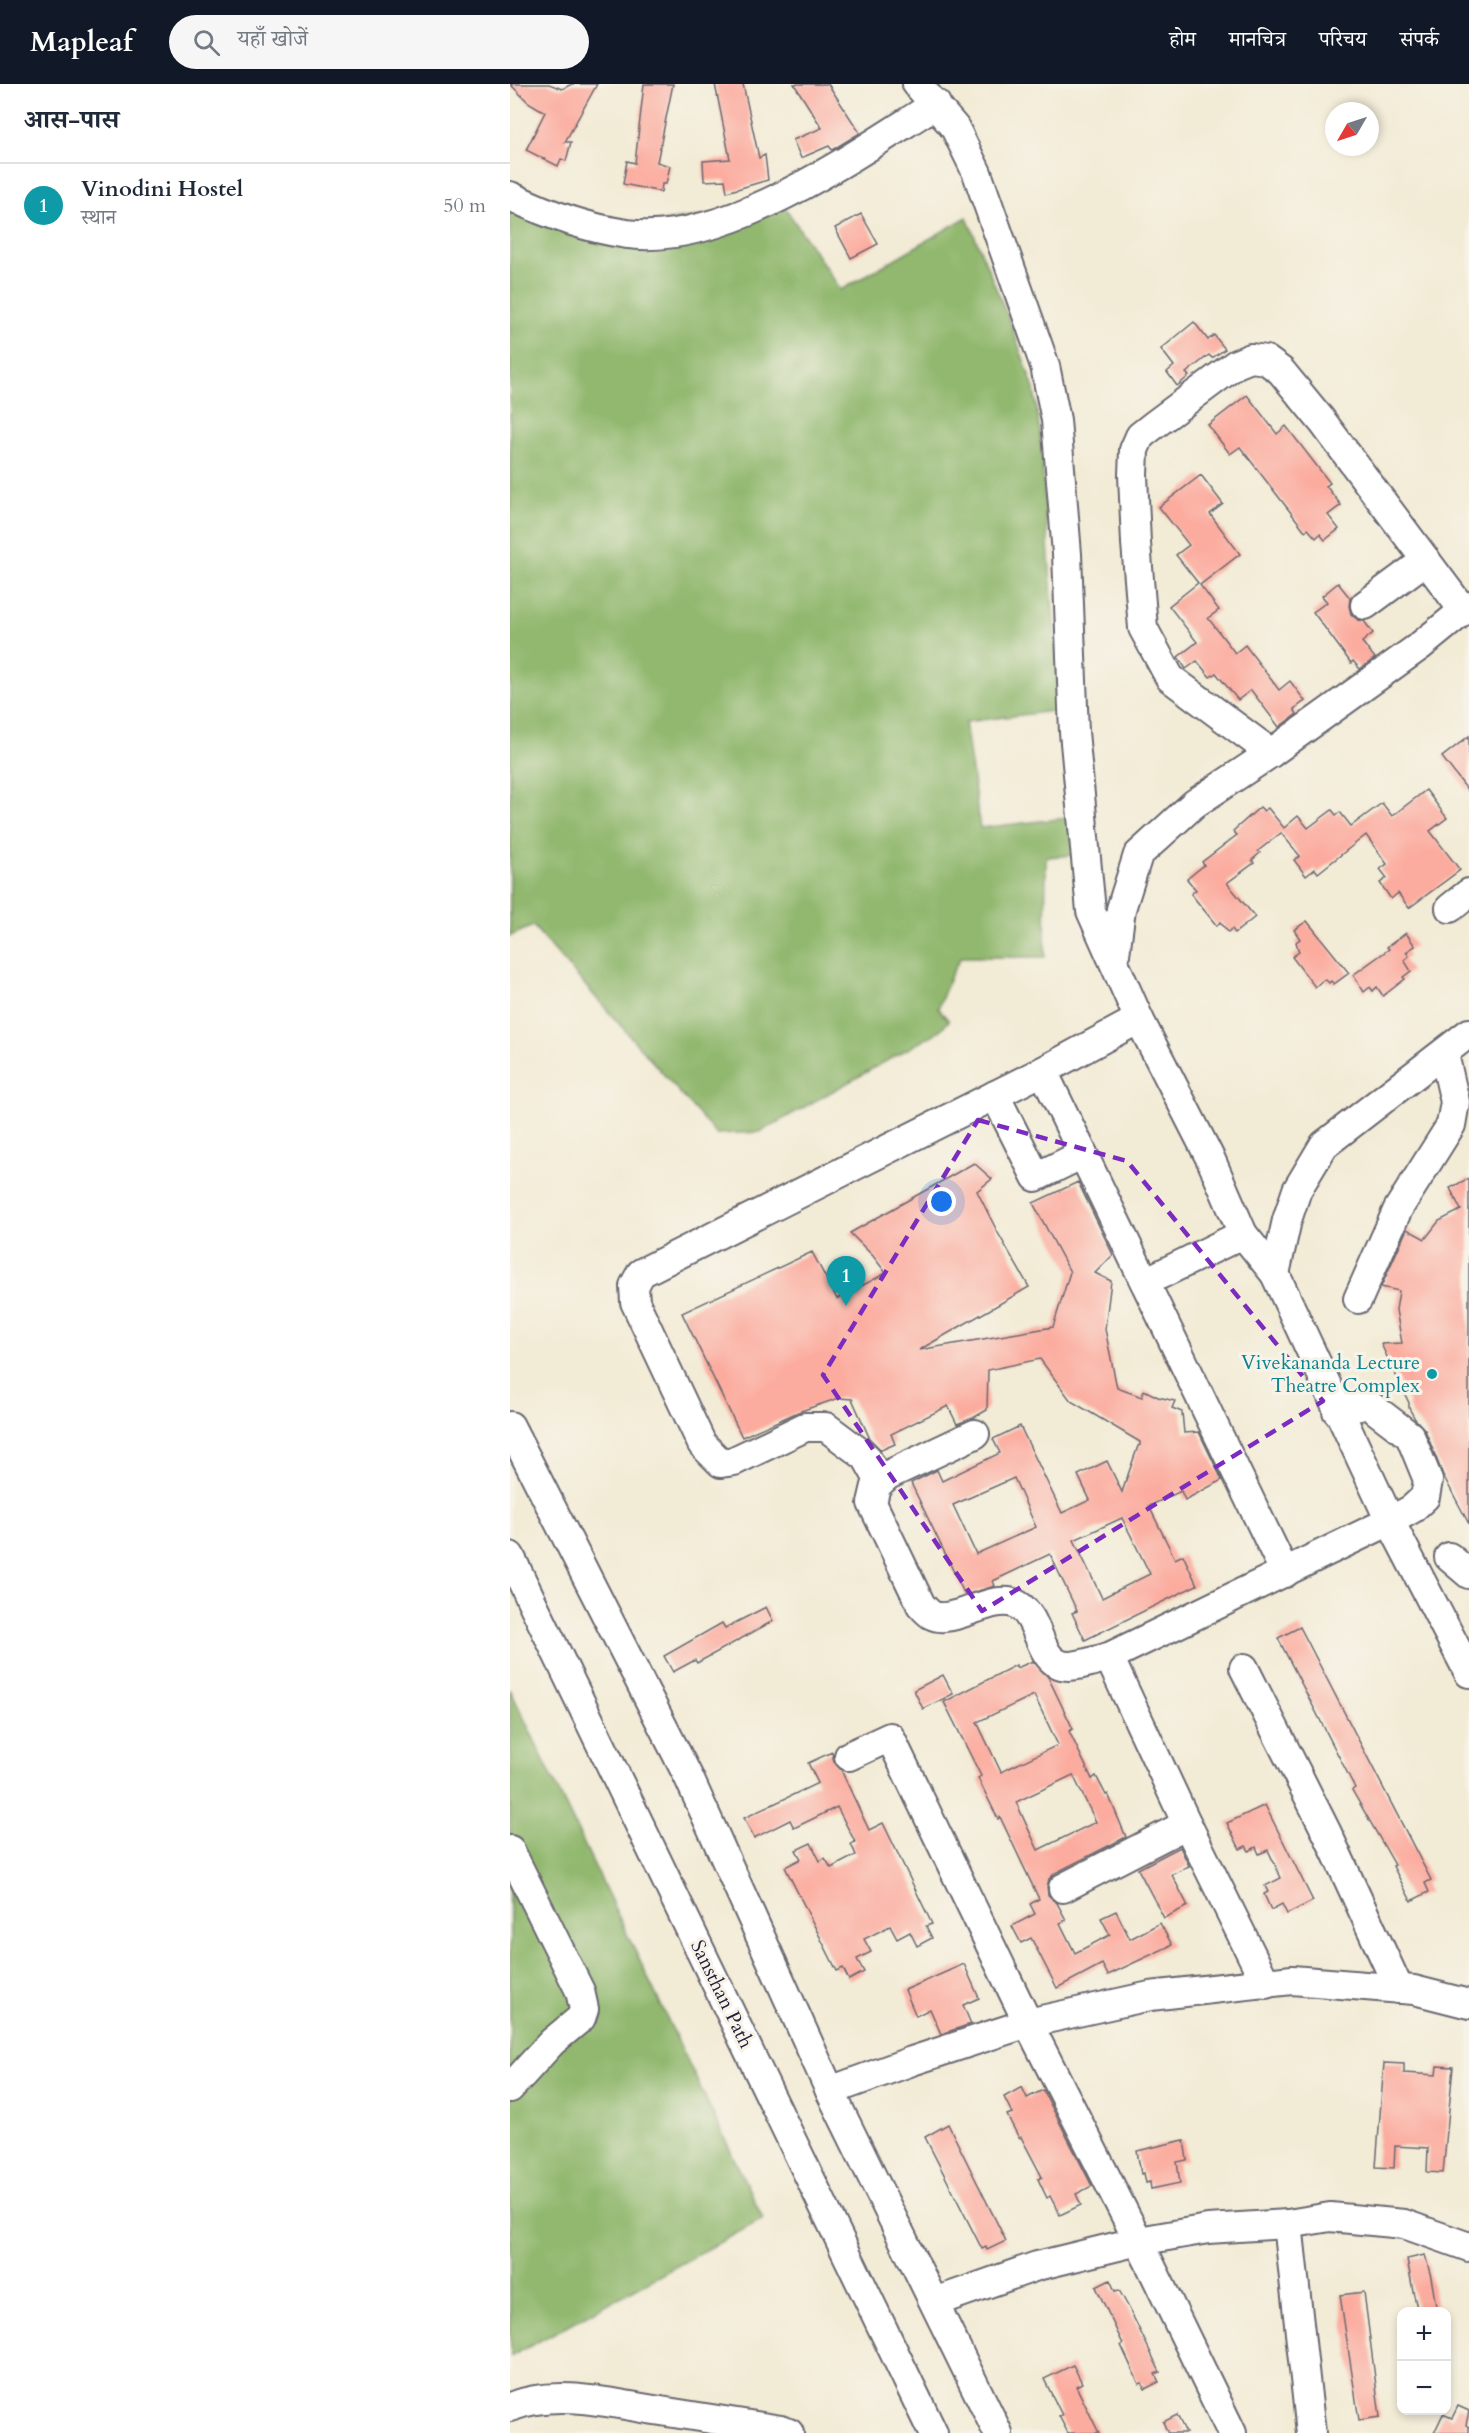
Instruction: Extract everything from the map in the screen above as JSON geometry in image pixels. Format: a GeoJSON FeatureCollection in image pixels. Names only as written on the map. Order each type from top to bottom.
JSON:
{"type":"FeatureCollection","features":[{"type":"Feature","properties":{"kind":"street"},"geometry":{"type":"LineString","coordinates":[[917,84],[955,128],[977,173],[1045,366],[1056,420],[1066,542],[1074,732],[1091,911],[1139,1019],[1211,1160],[1243,1234],[1275,1275],[1390,1521],[1469,1673]]}},
{"type":"Feature","properties":{"kind":"street"},"geometry":{"type":"LineString","coordinates":[[510,196],[546,213],[578,223],[627,234],[671,233],[714,223],[763,206],[818,178],[936,104]]}},
{"type":"Feature","properties":{"kind":"street"},"geometry":{"type":"LineString","coordinates":[[1114,962],[1121,909],[1138,855],[1194,804],[1271,753],[1420,646],[1466,608],[1426,560],[1322,421],[1281,371],[1266,360],[1251,358],[1236,364],[1140,436],[1134,450],[1133,475],[1143,628],[1170,678],[1271,753]]}},
{"type":"Feature","properties":{"kind":"street"},"geometry":{"type":"LineString","coordinates":[[1365,605],[1426,560]]}},
{"type":"Feature","properties":{"kind":"street"},"geometry":{"type":"LineString","coordinates":[[880,1482],[866,1456],[826,1427],[804,1427],[734,1461],[721,1463],[702,1444],[635,1302],[634,1286],[641,1274],[1043,1071],[1139,1019]]}},
{"type":"Feature","properties":{"kind":"street"},"geometry":{"type":"LineString","coordinates":[[1275,1275],[1287,1220],[1297,1190],[1324,1145],[1469,1033]]}},
{"type":"Feature","properties":{"kind":"street"},"geometry":{"type":"LineString","coordinates":[[1358,1299],[1398,1209],[1451,1125],[1455,1102],[1444,1054]]}},
{"type":"Feature","properties":{"kind":"street"},"geometry":{"type":"LineString","coordinates":[[1043,1071],[1286,1573]]}},
{"type":"Feature","properties":{"kind":"street"},"geometry":{"type":"LineString","coordinates":[[995,1095],[1036,1177],[1083,1154]]}},
{"type":"Feature","properties":{"kind":"street"},"geometry":{"type":"LineString","coordinates":[[1145,1282],[1243,1234]]}},
{"type":"Feature","properties":{"kind":"street"},"geometry":{"type":"LineString","coordinates":[[975,1434],[888,1475],[876,1486],[872,1503],[921,1605],[932,1615],[942,1617],[999,1602],[1017,1604],[1033,1619],[1048,1657],[1059,1665],[1070,1666],[1109,1657],[1286,1573],[1412,1509],[1425,1497],[1428,1480],[1410,1436],[1368,1404],[1337,1411]]}},
{"type":"Feature","properties":{"kind":"street"},"geometry":{"type":"LineString","coordinates":[[510,1426],[689,1778],[830,2091],[998,2433]]}},
{"type":"Feature","properties":{"kind":"street","name":"Sansthan Path"},"geometry":{"type":"LineString","coordinates":[[510,1556],[933,2433]]}},
{"type":"Feature","properties":{"kind":"street"},"geometry":{"type":"LineString","coordinates":[[1109,1657],[1187,1824],[1266,1984]]}},
{"type":"Feature","properties":{"kind":"street"},"geometry":{"type":"LineString","coordinates":[[1244,1668],[1327,1833],[1399,1989]]}},
{"type":"Feature","properties":{"kind":"street"},"geometry":{"type":"LineString","coordinates":[[849,1756],[887,1730],[1028,2023],[1139,2241],[1232,2433]]}},
{"type":"Feature","properties":{"kind":"street"},"geometry":{"type":"LineString","coordinates":[[1063,1888],[1187,1824]]}},
{"type":"Feature","properties":{"kind":"street"},"geometry":{"type":"LineString","coordinates":[[510,1850],[580,1990],[584,2009],[582,2018],[552,2042],[510,2088]]}},
{"type":"Feature","properties":{"kind":"street"},"geometry":{"type":"LineString","coordinates":[[830,2091],[1028,2023],[1150,1996],[1292,1980],[1414,1990],[1469,2004]]}},
{"type":"Feature","properties":{"kind":"street"},"geometry":{"type":"LineString","coordinates":[[935,2302],[1037,2266],[1139,2241],[1208,2229],[1288,2224],[1330,2217],[1404,2224],[1469,2247]]}},
{"type":"Feature","properties":{"kind":"street"},"geometry":{"type":"LineString","coordinates":[[1288,2224],[1311,2433]]}},
{"type":"Feature","properties":{"kind":"street"},"geometry":{"type":"LineString","coordinates":[[510,2407],[550,2399],[590,2400],[789,2433]]}},
{"type":"Feature","properties":{"kind":"highlighted area"},"geometry":{"type":"Polygon","coordinates":[[[978,1120],[1127,1161],[1323,1401],[982,1611],[823,1375],[978,1120]]]}},
{"type":"Feature","properties":{"kind":"green space"},"geometry":{"type":"Polygon","coordinates":[[[510,189],[607,228],[784,206],[841,290],[967,217],[1013,330],[1034,389],[1040,433],[1060,710],[965,722],[980,828],[1076,817],[1076,855],[1046,857],[1045,957],[961,957],[938,1008],[949,1021],[938,1032],[760,1132],[716,1134],[533,926],[510,936],[510,189]]]}},
{"type":"Feature","properties":{"kind":"green space"},"geometry":{"type":"Polygon","coordinates":[[[510,1689],[763,2219],[510,2357],[510,1689]]]}},
{"type":"Feature","properties":{"kind":"building"},"geometry":{"type":"Polygon","coordinates":[[[510,84],[549,84],[562,89],[572,84],[597,84],[565,142],[571,142],[566,161],[561,159],[558,166],[526,150],[545,112],[528,102],[510,84]]]}},
{"type":"Feature","properties":{"kind":"building"},"geometry":{"type":"Polygon","coordinates":[[[644,84],[673,84],[657,162],[670,166],[666,184],[662,184],[661,192],[623,184],[627,161],[635,163],[644,84]]]}},
{"type":"Feature","properties":{"kind":"building"},"geometry":{"type":"Polygon","coordinates":[[[715,84],[743,84],[759,158],[765,155],[768,180],[727,192],[725,180],[704,181],[703,161],[730,159],[715,84]]]}},
{"type":"Feature","properties":{"kind":"building"},"geometry":{"type":"Polygon","coordinates":[[[794,84],[828,84],[860,133],[832,150],[829,146],[801,158],[793,140],[822,128],[794,84]]]}},
{"type":"Feature","properties":{"kind":"building"},"geometry":{"type":"Polygon","coordinates":[[[861,214],[878,244],[851,258],[835,228],[861,214]]]}},
{"type":"Feature","properties":{"kind":"building"},"geometry":{"type":"Polygon","coordinates":[[[1194,322],[1208,340],[1214,335],[1225,349],[1212,358],[1209,355],[1186,373],[1189,376],[1177,386],[1167,372],[1174,366],[1161,349],[1194,322]]]}},
{"type":"Feature","properties":{"kind":"building"},"geometry":{"type":"Polygon","coordinates":[[[1247,395],[1277,434],[1286,426],[1330,483],[1326,486],[1341,505],[1328,515],[1339,529],[1325,540],[1320,534],[1316,538],[1308,529],[1305,531],[1240,447],[1230,454],[1208,425],[1247,395]]]}},
{"type":"Feature","properties":{"kind":"building"},"geometry":{"type":"Polygon","coordinates":[[[1201,475],[1223,504],[1210,514],[1240,554],[1200,585],[1219,610],[1208,618],[1235,653],[1245,645],[1279,690],[1290,681],[1305,701],[1294,709],[1297,714],[1279,727],[1251,690],[1238,700],[1216,673],[1210,677],[1197,661],[1186,669],[1178,657],[1197,642],[1169,606],[1198,583],[1176,555],[1189,545],[1159,507],[1201,475]]]}},
{"type":"Feature","properties":{"kind":"building"},"geometry":{"type":"Polygon","coordinates":[[[1338,583],[1350,598],[1351,614],[1358,620],[1364,621],[1373,633],[1362,642],[1375,658],[1360,669],[1353,661],[1351,663],[1313,612],[1327,602],[1322,596],[1338,583]]]}},
{"type":"Feature","properties":{"kind":"building"},"geometry":{"type":"Polygon","coordinates":[[[1469,736],[1469,792],[1442,757],[1469,736]]]}},
{"type":"Feature","properties":{"kind":"building"},"geometry":{"type":"Polygon","coordinates":[[[1426,790],[1447,818],[1430,831],[1460,870],[1409,908],[1398,893],[1391,899],[1380,883],[1387,878],[1380,869],[1387,864],[1366,835],[1318,873],[1315,869],[1306,876],[1294,860],[1300,856],[1281,833],[1258,851],[1260,853],[1252,860],[1254,863],[1227,883],[1255,917],[1235,933],[1232,929],[1228,932],[1220,922],[1217,926],[1191,894],[1196,890],[1187,879],[1204,865],[1202,862],[1237,835],[1233,831],[1260,807],[1264,811],[1268,808],[1284,828],[1298,816],[1308,828],[1332,810],[1336,815],[1340,812],[1351,826],[1382,803],[1392,816],[1426,790]]]}},
{"type":"Feature","properties":{"kind":"building"},"geometry":{"type":"Polygon","coordinates":[[[1307,921],[1349,973],[1334,984],[1326,980],[1315,987],[1292,957],[1299,952],[1296,942],[1300,939],[1294,930],[1307,921]]]}},
{"type":"Feature","properties":{"kind":"building"},"geometry":{"type":"Polygon","coordinates":[[[1406,933],[1415,946],[1406,952],[1409,956],[1404,960],[1411,971],[1403,977],[1405,979],[1383,996],[1377,987],[1373,991],[1370,987],[1364,992],[1353,975],[1389,949],[1387,947],[1406,933]]]}},
{"type":"Feature","properties":{"kind":"building"},"geometry":{"type":"Polygon","coordinates":[[[974,1163],[992,1179],[977,1191],[1029,1287],[919,1350],[1053,1327],[1070,1272],[1033,1203],[1078,1182],[1113,1255],[1095,1273],[1111,1281],[1105,1329],[1117,1388],[1142,1397],[1144,1390],[1158,1397],[1175,1401],[1172,1408],[1182,1412],[1184,1433],[1199,1432],[1222,1480],[1185,1500],[1181,1491],[1149,1506],[1175,1559],[1183,1555],[1197,1585],[1085,1640],[1072,1613],[1077,1611],[1050,1554],[993,1581],[995,1586],[965,1595],[911,1483],[937,1470],[942,1481],[1000,1453],[993,1439],[1020,1426],[1062,1513],[1090,1500],[1078,1475],[1107,1461],[1122,1492],[1140,1445],[1140,1442],[1071,1401],[1040,1359],[988,1370],[987,1410],[957,1424],[948,1406],[891,1434],[895,1444],[881,1450],[870,1439],[852,1399],[839,1398],[798,1412],[742,1437],[682,1313],[812,1252],[837,1299],[886,1273],[850,1233],[974,1163]],[[1014,1478],[953,1505],[976,1554],[1036,1527],[1014,1478]],[[1122,1518],[1074,1540],[1102,1598],[1150,1574],[1122,1518]]]}},
{"type":"Feature","properties":{"kind":"building","name":"Vivekananda Lecture Theatre Complex"},"geometry":{"type":"Polygon","coordinates":[[[1469,1178],[1469,1524],[1443,1475],[1425,1430],[1409,1408],[1409,1403],[1381,1344],[1402,1343],[1396,1310],[1399,1291],[1381,1287],[1407,1229],[1425,1239],[1439,1221],[1461,1210],[1450,1188],[1469,1178]]]}},
{"type":"Feature","properties":{"kind":"building"},"geometry":{"type":"Polygon","coordinates":[[[766,1607],[773,1621],[697,1663],[695,1660],[673,1672],[664,1656],[722,1623],[725,1628],[766,1607]]]}},
{"type":"Feature","properties":{"kind":"building"},"geometry":{"type":"Polygon","coordinates":[[[1300,1627],[1431,1880],[1425,1883],[1429,1892],[1411,1901],[1393,1866],[1395,1865],[1352,1790],[1355,1788],[1278,1638],[1300,1627]]]}},
{"type":"Feature","properties":{"kind":"building"},"geometry":{"type":"Polygon","coordinates":[[[1033,1661],[1048,1677],[1073,1729],[1069,1731],[1092,1779],[1096,1776],[1106,1795],[1108,1794],[1126,1837],[1055,1873],[1049,1879],[1048,1895],[1057,1903],[1066,1920],[1060,1923],[1075,1953],[1110,1935],[1101,1918],[1116,1911],[1130,1939],[1160,1923],[1172,1945],[1108,1975],[1102,1964],[1057,1988],[1031,1938],[1021,1943],[1012,1926],[1035,1914],[1030,1904],[1039,1899],[1000,1817],[998,1819],[978,1778],[981,1776],[944,1702],[1016,1665],[1017,1668],[1033,1661]],[[1034,1695],[977,1722],[1001,1772],[1058,1745],[1034,1695]],[[1073,1775],[1016,1802],[1038,1850],[1096,1822],[1073,1775]]]}},
{"type":"Feature","properties":{"kind":"building"},"geometry":{"type":"Polygon","coordinates":[[[943,1675],[953,1694],[923,1709],[914,1690],[943,1675]]]}},
{"type":"Feature","properties":{"kind":"building"},"geometry":{"type":"Polygon","coordinates":[[[832,1752],[834,1762],[841,1770],[869,1830],[883,1823],[932,1924],[926,1926],[932,1938],[917,1946],[910,1932],[897,1939],[890,1926],[864,1939],[871,1952],[857,1959],[864,1972],[849,1980],[843,1968],[837,1971],[785,1867],[801,1859],[796,1850],[811,1843],[820,1861],[825,1858],[831,1868],[856,1855],[851,1844],[855,1842],[837,1807],[794,1828],[790,1820],[754,1838],[744,1818],[818,1783],[808,1763],[832,1752]]]}},
{"type":"Feature","properties":{"kind":"building"},"geometry":{"type":"Polygon","coordinates":[[[1265,1805],[1313,1901],[1287,1914],[1282,1904],[1271,1910],[1264,1894],[1268,1892],[1265,1886],[1281,1878],[1268,1850],[1259,1854],[1256,1847],[1249,1851],[1246,1846],[1240,1849],[1227,1823],[1265,1805]]]}},
{"type":"Feature","properties":{"kind":"building"},"geometry":{"type":"Polygon","coordinates":[[[1180,1847],[1189,1866],[1172,1875],[1188,1906],[1164,1918],[1138,1869],[1180,1847]]]}},
{"type":"Feature","properties":{"kind":"building"},"geometry":{"type":"Polygon","coordinates":[[[964,1964],[979,1998],[963,2005],[971,2024],[941,2034],[930,2009],[916,2016],[905,1990],[964,1964]]]}},
{"type":"Feature","properties":{"kind":"building"},"geometry":{"type":"Polygon","coordinates":[[[1384,2063],[1404,2064],[1404,2073],[1436,2075],[1437,2066],[1453,2067],[1443,2173],[1427,2172],[1428,2148],[1395,2146],[1394,2168],[1376,2167],[1384,2063]]]}},
{"type":"Feature","properties":{"kind":"building"},"geometry":{"type":"Polygon","coordinates":[[[1022,2087],[1027,2098],[1043,2090],[1092,2186],[1076,2194],[1081,2205],[1060,2215],[1050,2196],[1047,2198],[1038,2179],[1042,2177],[1007,2115],[1012,2113],[1004,2097],[1022,2087]]]}},
{"type":"Feature","properties":{"kind":"building"},"geometry":{"type":"Polygon","coordinates":[[[948,2124],[1006,2241],[987,2250],[986,2247],[982,2249],[925,2137],[948,2124]]]}},
{"type":"Feature","properties":{"kind":"building"},"geometry":{"type":"Polygon","coordinates":[[[1184,2140],[1187,2160],[1177,2162],[1180,2183],[1151,2189],[1150,2182],[1146,2183],[1144,2173],[1141,2174],[1137,2151],[1184,2140]]]}},
{"type":"Feature","properties":{"kind":"building"},"geometry":{"type":"Polygon","coordinates":[[[1425,2255],[1436,2307],[1417,2307],[1407,2259],[1425,2255]]]}},
{"type":"Feature","properties":{"kind":"building"},"geometry":{"type":"Polygon","coordinates":[[[1110,2280],[1115,2291],[1119,2290],[1129,2308],[1160,2372],[1155,2374],[1159,2382],[1145,2389],[1142,2383],[1139,2384],[1096,2287],[1110,2280]]]}},
{"type":"Feature","properties":{"kind":"building"},"geometry":{"type":"Polygon","coordinates":[[[1364,2292],[1380,2417],[1359,2420],[1340,2295],[1364,2292]]]}},
{"type":"Feature","properties":{"kind":"building"},"geometry":{"type":"Polygon","coordinates":[[[1073,2365],[1082,2383],[1076,2386],[1099,2433],[1068,2433],[1059,2416],[1062,2415],[1044,2379],[1073,2365]]]}},
{"type":"Feature","properties":{"kind":"building"},"geometry":{"type":"Polygon","coordinates":[[[1458,2406],[1469,2411],[1466,2425],[1469,2427],[1469,2433],[1434,2433],[1443,2415],[1452,2418],[1458,2406]]]}},
{"type":"Feature","properties":{"kind":"building"},"geometry":{"type":"Polygon","coordinates":[[[1177,2415],[1186,2433],[1168,2433],[1163,2422],[1177,2415]]]}},
{"type":"Feature","properties":{"kind":"place","name":"Vinodini Hostel"},"geometry":{"type":"Point","coordinates":[846,1306]}},
{"type":"Feature","properties":{"kind":"place","name":"Vivekananda Lecture Theatre Complex"},"geometry":{"type":"Point","coordinates":[1432,1374]}}]}
